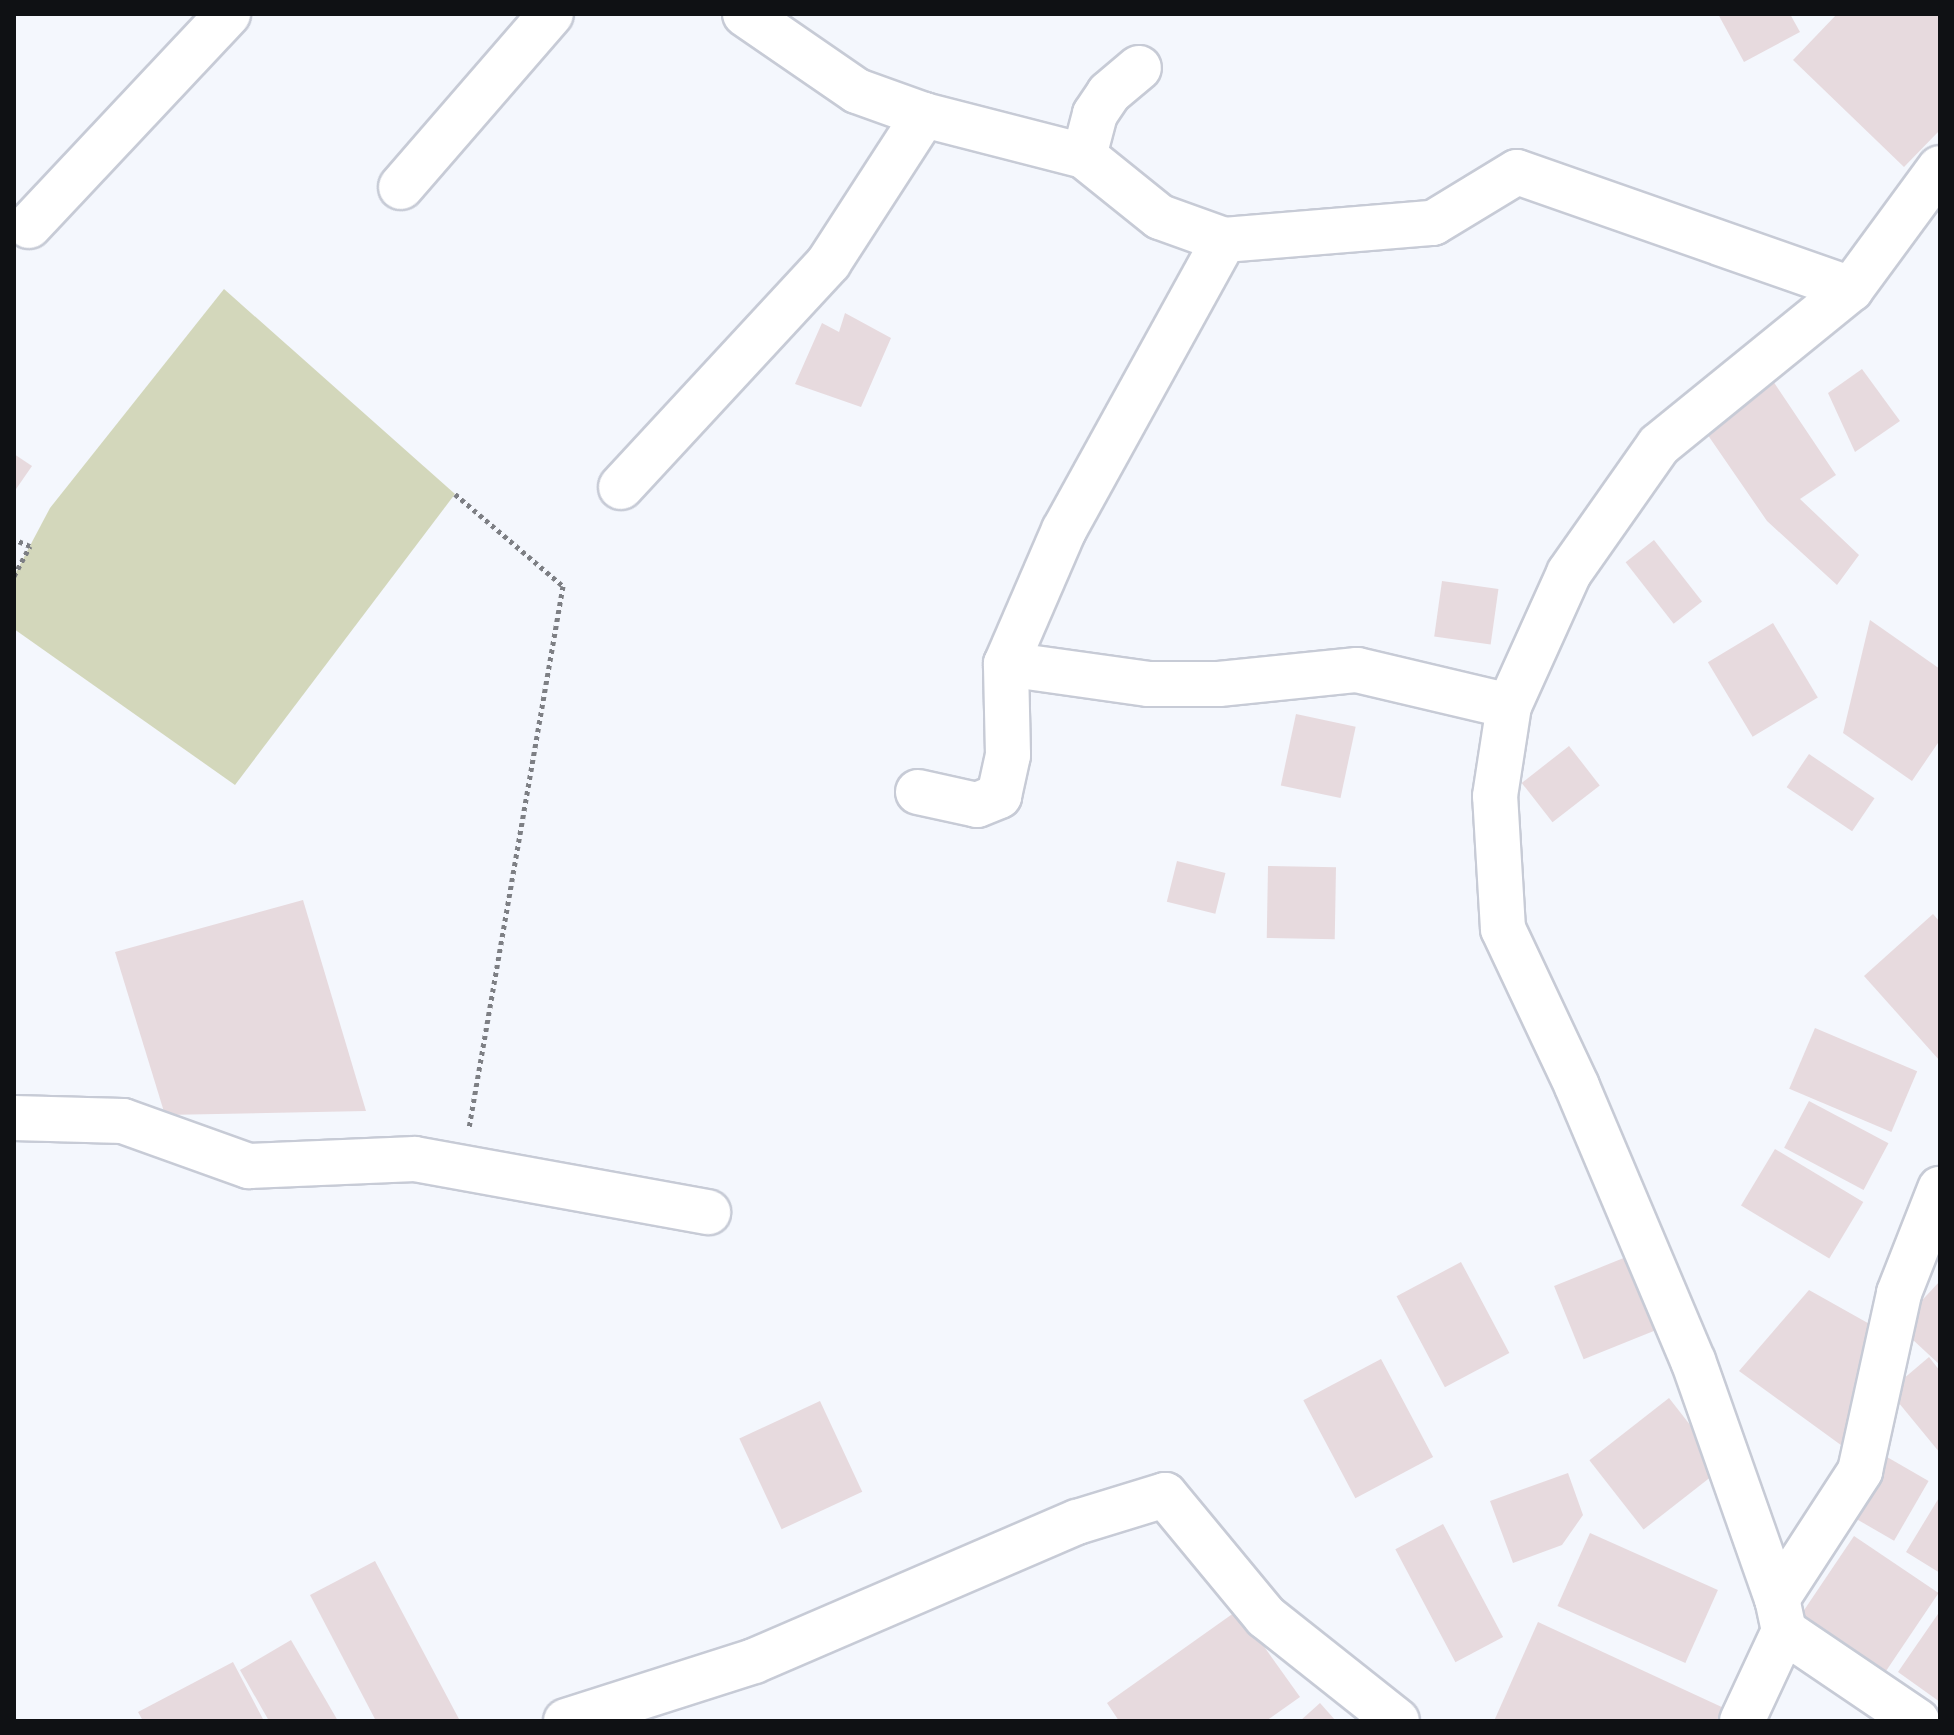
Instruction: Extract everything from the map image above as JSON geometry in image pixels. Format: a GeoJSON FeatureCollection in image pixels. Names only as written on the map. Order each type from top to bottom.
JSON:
{"type":"FeatureCollection","features":[{"type":"Feature","properties":{"kind":"street"},"geometry":{"type":"LineString","coordinates":[[29,226],[228,14]]}},
{"type":"Feature","properties":{"kind":"street"},"geometry":{"type":"LineString","coordinates":[[401,187],[551,14]]}},
{"type":"Feature","properties":{"kind":"street"},"geometry":{"type":"LineString","coordinates":[[745,14],[857,91],[924,115],[1084,156],[1160,217],[1224,240],[1433,223],[1517,172],[1851,289]]}},
{"type":"Feature","properties":{"kind":"street"},"geometry":{"type":"LineString","coordinates":[[1084,156],[1095,114],[1109,93],[1139,68]]}},
{"type":"Feature","properties":{"kind":"street"},"geometry":{"type":"LineString","coordinates":[[621,487],[829,262],[924,115]]}},
{"type":"Feature","properties":{"kind":"street"},"geometry":{"type":"LineString","coordinates":[[1917,1721],[1780,1615],[1693,1361],[1577,1086],[1503,929],[1495,796],[1509,706],[1569,573],[1659,445],[1851,289],[1940,168]]}},
{"type":"Feature","properties":{"kind":"street"},"geometry":{"type":"LineString","coordinates":[[918,792],[977,805],[999,796],[1008,755],[1006,664],[1064,530],[1224,240]]}},
{"type":"Feature","properties":{"kind":"street"},"geometry":{"type":"LineString","coordinates":[[1006,664],[1148,684],[1219,684],[1357,670],[1509,706]]}},
{"type":"Feature","properties":{"kind":"street"},"geometry":{"type":"LineString","coordinates":[[14,1118],[123,1121],[249,1166],[415,1159],[708,1212]]}},
{"type":"Feature","properties":{"kind":"street"},"geometry":{"type":"LineString","coordinates":[[1742,1721],[1780,1615],[1860,1471],[1899,1293],[1940,1189]]}},
{"type":"Feature","properties":{"kind":"street"},"geometry":{"type":"LineString","coordinates":[[566,1721],[754,1661],[1077,1522],[1165,1495],[1266,1617],[1397,1721]]}},
{"type":"Feature","properties":{"kind":"path"},"geometry":{"type":"LineString","coordinates":[[455,494],[563,586],[462,1168]]}},
{"type":"Feature","properties":{"kind":"path"},"geometry":{"type":"LineString","coordinates":[[14,576],[30,546],[16,540]]}},
{"type":"Feature","properties":{"kind":"green space"},"geometry":{"type":"Polygon","coordinates":[[[224,289],[455,494],[235,785],[14,629],[14,576],[50,508],[224,289]]]}},
{"type":"Feature","properties":{"kind":"building"},"geometry":{"type":"Polygon","coordinates":[[[1718,14],[1790,14],[1800,32],[1744,62],[1718,14]]]}},
{"type":"Feature","properties":{"kind":"building"},"geometry":{"type":"Polygon","coordinates":[[[1837,14],[1940,14],[1940,130],[1904,167],[1793,60],[1837,14]]]}},
{"type":"Feature","properties":{"kind":"building"},"geometry":{"type":"Polygon","coordinates":[[[845,313],[891,338],[861,407],[795,384],[822,323],[839,332],[845,313]]]}},
{"type":"Feature","properties":{"kind":"building"},"geometry":{"type":"Polygon","coordinates":[[[1862,369],[1900,421],[1855,452],[1828,393],[1862,369]]]}},
{"type":"Feature","properties":{"kind":"building"},"geometry":{"type":"Polygon","coordinates":[[[1773,381],[1836,475],[1800,499],[1859,555],[1837,585],[1767,521],[1703,428],[1773,381]]]}},
{"type":"Feature","properties":{"kind":"building"},"geometry":{"type":"Polygon","coordinates":[[[14,454],[32,466],[14,492],[14,454]]]}},
{"type":"Feature","properties":{"kind":"building"},"geometry":{"type":"Polygon","coordinates":[[[1654,540],[1702,601],[1674,624],[1626,562],[1654,540]]]}},
{"type":"Feature","properties":{"kind":"building"},"geometry":{"type":"Polygon","coordinates":[[[1442,581],[1498,589],[1491,644],[1434,636],[1442,581]]]}},
{"type":"Feature","properties":{"kind":"building"},"geometry":{"type":"Polygon","coordinates":[[[1870,620],[1940,669],[1940,740],[1912,781],[1843,733],[1870,620]]]}},
{"type":"Feature","properties":{"kind":"building"},"geometry":{"type":"Polygon","coordinates":[[[1773,623],[1818,698],[1753,737],[1708,662],[1773,623]]]}},
{"type":"Feature","properties":{"kind":"building"},"geometry":{"type":"Polygon","coordinates":[[[1296,714],[1356,727],[1340,798],[1281,785],[1296,714]]]}},
{"type":"Feature","properties":{"kind":"building"},"geometry":{"type":"Polygon","coordinates":[[[1569,746],[1600,785],[1553,822],[1522,783],[1569,746]]]}},
{"type":"Feature","properties":{"kind":"building"},"geometry":{"type":"Polygon","coordinates":[[[1809,754],[1874,798],[1852,831],[1787,787],[1809,754]]]}},
{"type":"Feature","properties":{"kind":"building"},"geometry":{"type":"Polygon","coordinates":[[[1177,861],[1226,873],[1215,914],[1167,902],[1177,861]]]}},
{"type":"Feature","properties":{"kind":"building"},"geometry":{"type":"Polygon","coordinates":[[[1268,866],[1336,867],[1335,939],[1267,938],[1268,866]]]}},
{"type":"Feature","properties":{"kind":"building"},"geometry":{"type":"Polygon","coordinates":[[[303,900],[366,1111],[165,1115],[115,952],[303,900]]]}},
{"type":"Feature","properties":{"kind":"building"},"geometry":{"type":"Polygon","coordinates":[[[1933,914],[1940,922],[1940,1061],[1864,976],[1933,914]]]}},
{"type":"Feature","properties":{"kind":"building"},"geometry":{"type":"Polygon","coordinates":[[[1815,1028],[1917,1071],[1891,1132],[1789,1089],[1815,1028]]]}},
{"type":"Feature","properties":{"kind":"building"},"geometry":{"type":"Polygon","coordinates":[[[1809,1101],[1888,1143],[1864,1190],[1784,1148],[1809,1101]]]}},
{"type":"Feature","properties":{"kind":"building"},"geometry":{"type":"Polygon","coordinates":[[[1775,1149],[1863,1202],[1829,1259],[1741,1206],[1775,1149]]]}},
{"type":"Feature","properties":{"kind":"building"},"geometry":{"type":"Polygon","coordinates":[[[1631,1255],[1661,1328],[1584,1359],[1554,1286],[1631,1255]]]}},
{"type":"Feature","properties":{"kind":"building"},"geometry":{"type":"Polygon","coordinates":[[[1461,1262],[1509,1353],[1445,1387],[1397,1296],[1461,1262]]]}},
{"type":"Feature","properties":{"kind":"building"},"geometry":{"type":"Polygon","coordinates":[[[1940,1281],[1940,1365],[1898,1326],[1940,1281]]]}},
{"type":"Feature","properties":{"kind":"building"},"geometry":{"type":"Polygon","coordinates":[[[1809,1290],[1882,1331],[1845,1448],[1739,1371],[1809,1290]]]}},
{"type":"Feature","properties":{"kind":"building"},"geometry":{"type":"Polygon","coordinates":[[[1929,1357],[1940,1371],[1940,1453],[1889,1391],[1929,1357]]]}},
{"type":"Feature","properties":{"kind":"building"},"geometry":{"type":"Polygon","coordinates":[[[1381,1359],[1433,1457],[1355,1498],[1303,1400],[1381,1359]]]}},
{"type":"Feature","properties":{"kind":"building"},"geometry":{"type":"Polygon","coordinates":[[[1669,1398],[1723,1467],[1644,1530],[1589,1460],[1669,1398]]]}},
{"type":"Feature","properties":{"kind":"building"},"geometry":{"type":"Polygon","coordinates":[[[820,1401],[862,1492],[782,1529],[739,1439],[820,1401]]]}},
{"type":"Feature","properties":{"kind":"building"},"geometry":{"type":"Polygon","coordinates":[[[1887,1457],[1929,1481],[1894,1541],[1852,1517],[1887,1457]]]}},
{"type":"Feature","properties":{"kind":"building"},"geometry":{"type":"Polygon","coordinates":[[[1568,1473],[1583,1515],[1562,1545],[1513,1563],[1490,1501],[1568,1473]]]}},
{"type":"Feature","properties":{"kind":"building"},"geometry":{"type":"Polygon","coordinates":[[[1940,1496],[1940,1573],[1906,1552],[1940,1496]]]}},
{"type":"Feature","properties":{"kind":"building"},"geometry":{"type":"Polygon","coordinates":[[[1443,1524],[1503,1637],[1455,1662],[1395,1549],[1443,1524]]]}},
{"type":"Feature","properties":{"kind":"building"},"geometry":{"type":"Polygon","coordinates":[[[1590,1533],[1718,1590],[1685,1663],[1557,1606],[1590,1533]]]}},
{"type":"Feature","properties":{"kind":"building"},"geometry":{"type":"Polygon","coordinates":[[[1854,1536],[1939,1593],[1879,1681],[1795,1624],[1854,1536]]]}},
{"type":"Feature","properties":{"kind":"building"},"geometry":{"type":"Polygon","coordinates":[[[375,1561],[460,1721],[376,1721],[310,1595],[375,1561]]]}},
{"type":"Feature","properties":{"kind":"building"},"geometry":{"type":"Polygon","coordinates":[[[1238,1610],[1300,1697],[1266,1721],[1119,1721],[1107,1703],[1238,1610]]]}},
{"type":"Feature","properties":{"kind":"building"},"geometry":{"type":"Polygon","coordinates":[[[1940,1611],[1940,1702],[1898,1672],[1940,1611]]]}},
{"type":"Feature","properties":{"kind":"building"},"geometry":{"type":"Polygon","coordinates":[[[1538,1622],[1726,1709],[1721,1721],[1494,1721],[1538,1622]]]}},
{"type":"Feature","properties":{"kind":"building"},"geometry":{"type":"Polygon","coordinates":[[[291,1640],[338,1721],[269,1721],[240,1670],[291,1640]]]}},
{"type":"Feature","properties":{"kind":"building"},"geometry":{"type":"Polygon","coordinates":[[[233,1662],[264,1721],[143,1721],[138,1712],[233,1662]]]}},
{"type":"Feature","properties":{"kind":"building"},"geometry":{"type":"Polygon","coordinates":[[[1320,1703],[1336,1721],[1300,1721],[1320,1703]]]}}]}
